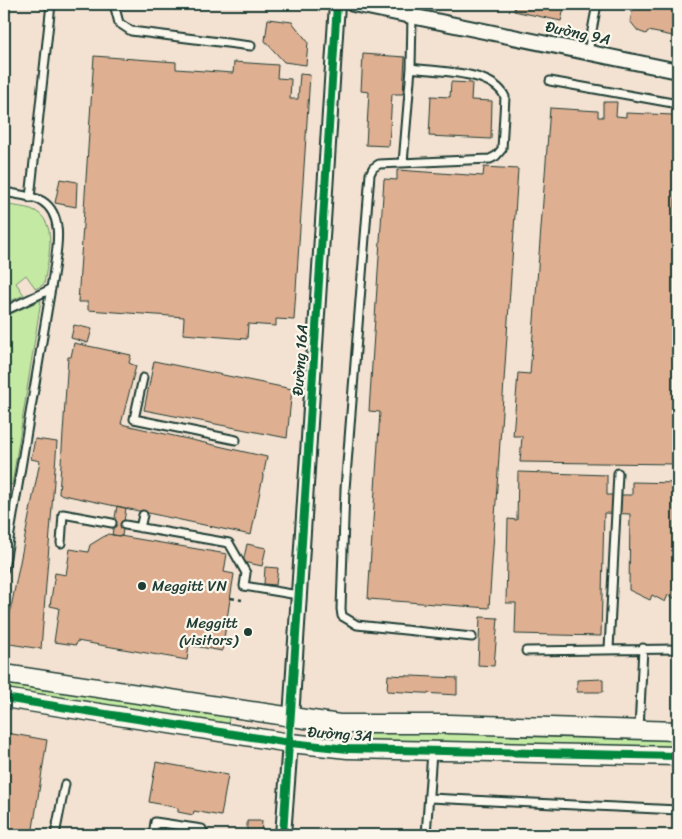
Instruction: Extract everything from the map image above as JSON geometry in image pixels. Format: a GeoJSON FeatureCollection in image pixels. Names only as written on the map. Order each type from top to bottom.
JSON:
{"type":"FeatureCollection","features":[{"type":"Feature","properties":{"kind":"street","name":"Đường 16A"},"geometry":{"type":"LineString","coordinates":[[291,718],[337,4]]}},
{"type":"Feature","properties":{"kind":"street","name":"Đường 9A"},"geometry":{"type":"LineString","coordinates":[[353,4],[678,71]]}},
{"type":"Feature","properties":{"kind":"street","name":"Đường 3A"},"geometry":{"type":"LineString","coordinates":[[4,674],[291,718],[349,725],[448,724],[678,731]]}},
{"type":"Feature","properties":{"kind":"street","name":"Đường 3A"},"geometry":{"type":"LineString","coordinates":[[4,698],[290,743],[348,749],[678,756]]}},
{"type":"Feature","properties":{"kind":"street"},"geometry":{"type":"LineString","coordinates":[[283,835],[291,718]]}},
{"type":"Feature","properties":{"kind":"lane"},"geometry":{"type":"LineString","coordinates":[[30,198],[51,4]]}},
{"type":"Feature","properties":{"kind":"lane"},"geometry":{"type":"LineString","coordinates":[[114,4],[119,23],[131,31],[251,46]]}},
{"type":"Feature","properties":{"kind":"lane"},"geometry":{"type":"LineString","coordinates":[[588,52],[597,4]]}},
{"type":"Feature","properties":{"kind":"lane"},"geometry":{"type":"LineString","coordinates":[[402,163],[411,68],[412,16]]}},
{"type":"Feature","properties":{"kind":"lane"},"geometry":{"type":"LineString","coordinates":[[411,68],[477,76],[498,87],[505,97],[502,149],[496,156],[490,159],[379,164],[370,174],[345,488],[340,609],[342,616],[357,625],[472,637]]}},
{"type":"Feature","properties":{"kind":"lane"},"geometry":{"type":"LineString","coordinates":[[550,81],[678,104]]}},
{"type":"Feature","properties":{"kind":"lane"},"geometry":{"type":"LineString","coordinates":[[4,192],[42,201],[55,215],[58,232],[51,289],[4,570]]}},
{"type":"Feature","properties":{"kind":"lane"},"geometry":{"type":"LineString","coordinates":[[4,311],[51,289]]}},
{"type":"Feature","properties":{"kind":"lane"},"geometry":{"type":"LineString","coordinates":[[143,378],[134,419],[161,428],[236,440]]}},
{"type":"Feature","properties":{"kind":"lane"},"geometry":{"type":"LineString","coordinates":[[609,649],[618,473]]}},
{"type":"Feature","properties":{"kind":"lane"},"geometry":{"type":"LineString","coordinates":[[4,511],[12,519]]}},
{"type":"Feature","properties":{"kind":"lane"},"geometry":{"type":"LineString","coordinates":[[61,543],[63,514],[112,523]]}},
{"type":"Feature","properties":{"kind":"lane"},"geometry":{"type":"LineString","coordinates":[[140,528],[142,515]]}},
{"type":"Feature","properties":{"kind":"lane"},"geometry":{"type":"LineString","coordinates":[[125,525],[229,543],[246,573],[244,586],[298,595]]}},
{"type":"Feature","properties":{"kind":"lane"},"geometry":{"type":"LineString","coordinates":[[639,730],[643,648]]}},
{"type":"Feature","properties":{"kind":"lane"},"geometry":{"type":"LineString","coordinates":[[526,651],[678,649]]}},
{"type":"Feature","properties":{"kind":"lane"},"geometry":{"type":"LineString","coordinates":[[426,835],[432,752]]}},
{"type":"Feature","properties":{"kind":"lane"},"geometry":{"type":"LineString","coordinates":[[55,835],[65,784]]}},
{"type":"Feature","properties":{"kind":"lane"},"geometry":{"type":"LineString","coordinates":[[430,798],[678,810]]}},
{"type":"Feature","properties":{"kind":"lane"},"geometry":{"type":"LineString","coordinates":[[153,835],[155,822],[202,829],[205,835]]}},
{"type":"Feature","properties":{"kind":"path"},"geometry":{"type":"LineString","coordinates":[[230,598],[242,600]]}},
{"type":"Feature","properties":{"kind":"shaded area"},"geometry":{"type":"Polygon","coordinates":[[[4,4],[678,4],[678,835],[4,835],[4,4]]]}},
{"type":"Feature","properties":{"kind":"green space"},"geometry":{"type":"Polygon","coordinates":[[[8,205],[31,209],[40,214],[46,222],[50,242],[44,284],[36,289],[26,275],[16,283],[24,295],[4,304],[4,207],[8,205]]]}},
{"type":"Feature","properties":{"kind":"green space"},"geometry":{"type":"Polygon","coordinates":[[[41,300],[12,485],[4,483],[4,317],[41,300]]]}},
{"type":"Feature","properties":{"kind":"green space"},"geometry":{"type":"Polygon","coordinates":[[[4,683],[229,717],[228,725],[4,689],[4,683]]]}},
{"type":"Feature","properties":{"kind":"green space"},"geometry":{"type":"Polygon","coordinates":[[[356,733],[444,733],[678,740],[678,747],[356,740],[356,733]]]}},
{"type":"Feature","properties":{"kind":"building"},"geometry":{"type":"Polygon","coordinates":[[[515,4],[565,4],[561,21],[514,11],[515,4]]]}},
{"type":"Feature","properties":{"kind":"building"},"geometry":{"type":"Polygon","coordinates":[[[634,4],[678,4],[678,37],[648,31],[646,34],[638,31],[630,21],[634,4]]]}},
{"type":"Feature","properties":{"kind":"building"},"geometry":{"type":"Polygon","coordinates":[[[268,19],[292,22],[308,42],[306,65],[284,62],[265,41],[268,19]]]}},
{"type":"Feature","properties":{"kind":"building"},"geometry":{"type":"Polygon","coordinates":[[[363,54],[405,57],[403,94],[392,94],[389,146],[366,145],[369,92],[361,91],[363,54]]]}},
{"type":"Feature","properties":{"kind":"building"},"geometry":{"type":"Polygon","coordinates":[[[94,56],[176,62],[176,69],[233,73],[234,62],[278,65],[277,78],[291,79],[290,99],[298,99],[300,74],[310,75],[294,320],[276,319],[276,326],[248,324],[247,339],[183,334],[184,317],[88,310],[88,302],[78,302],[94,56]]]}},
{"type":"Feature","properties":{"kind":"building"},"geometry":{"type":"Polygon","coordinates":[[[451,82],[472,83],[471,100],[492,101],[491,139],[429,136],[431,96],[450,97],[451,82]]]}},
{"type":"Feature","properties":{"kind":"building"},"geometry":{"type":"Polygon","coordinates":[[[603,102],[617,102],[616,116],[626,117],[626,113],[673,115],[673,138],[678,139],[673,249],[678,249],[678,464],[520,462],[522,436],[513,436],[518,373],[530,374],[550,108],[598,111],[598,117],[603,117],[603,102]]]}},
{"type":"Feature","properties":{"kind":"building"},"geometry":{"type":"Polygon","coordinates":[[[484,167],[518,169],[489,608],[368,599],[380,412],[369,411],[384,179],[397,180],[397,170],[483,176],[484,167]]]}},
{"type":"Feature","properties":{"kind":"building"},"geometry":{"type":"Polygon","coordinates":[[[60,179],[77,182],[76,207],[55,203],[60,179]]]}},
{"type":"Feature","properties":{"kind":"building"},"geometry":{"type":"Polygon","coordinates":[[[74,325],[92,329],[88,343],[71,338],[74,325]]]}},
{"type":"Feature","properties":{"kind":"building"},"geometry":{"type":"Polygon","coordinates":[[[74,343],[131,355],[129,363],[136,366],[121,424],[267,457],[251,535],[59,494],[68,357],[71,357],[74,343]]]}},
{"type":"Feature","properties":{"kind":"building"},"geometry":{"type":"Polygon","coordinates":[[[154,361],[292,389],[287,438],[144,410],[154,361]]]}},
{"type":"Feature","properties":{"kind":"building"},"geometry":{"type":"Polygon","coordinates":[[[35,439],[57,442],[41,649],[4,643],[40,461],[31,459],[35,439]]]}},
{"type":"Feature","properties":{"kind":"building"},"geometry":{"type":"Polygon","coordinates":[[[518,472],[607,475],[607,495],[632,495],[632,482],[678,483],[678,600],[668,595],[665,602],[652,595],[650,600],[629,590],[630,514],[604,513],[601,636],[515,634],[516,603],[506,603],[508,519],[517,520],[518,472]]]}},
{"type":"Feature","properties":{"kind":"building"},"geometry":{"type":"Polygon","coordinates":[[[117,506],[126,508],[122,536],[112,535],[117,506]]]}},
{"type":"Feature","properties":{"kind":"building","name":"Meggitt VN"},"geometry":{"type":"Polygon","coordinates":[[[108,534],[227,554],[224,572],[234,574],[222,651],[189,645],[187,660],[77,641],[76,645],[54,642],[59,608],[50,606],[55,573],[66,575],[70,549],[88,552],[90,545],[108,534]]]}},
{"type":"Feature","properties":{"kind":"building"},"geometry":{"type":"Polygon","coordinates":[[[247,544],[266,548],[262,566],[243,562],[247,544]]]}},
{"type":"Feature","properties":{"kind":"building"},"geometry":{"type":"Polygon","coordinates":[[[265,567],[278,568],[276,585],[264,584],[265,567]]]}},
{"type":"Feature","properties":{"kind":"building"},"geometry":{"type":"Polygon","coordinates":[[[480,617],[498,618],[494,666],[478,665],[480,617]]]}},
{"type":"Feature","properties":{"kind":"building"},"geometry":{"type":"Polygon","coordinates":[[[388,675],[457,678],[457,695],[387,691],[388,675]]]}},
{"type":"Feature","properties":{"kind":"building"},"geometry":{"type":"Polygon","coordinates":[[[603,679],[603,692],[577,692],[577,680],[603,679]]]}},
{"type":"Feature","properties":{"kind":"building"},"geometry":{"type":"Polygon","coordinates":[[[4,725],[8,726],[7,733],[47,740],[32,835],[4,835],[4,725]]]}},
{"type":"Feature","properties":{"kind":"building"},"geometry":{"type":"Polygon","coordinates":[[[156,762],[228,775],[221,816],[194,811],[193,815],[178,812],[178,808],[149,802],[156,762]]]}},
{"type":"Feature","properties":{"kind":"building"},"geometry":{"type":"Polygon","coordinates":[[[247,821],[262,821],[261,835],[247,835],[247,821]]]}},
{"type":"Feature","properties":{"kind":"cycle path"},"geometry":{"type":"LineString","coordinates":[[283,835],[337,4]]}},
{"type":"Feature","properties":{"kind":"cycle path"},"geometry":{"type":"LineString","coordinates":[[4,698],[290,743],[348,749],[678,756]]}},
{"type":"Feature","properties":{"kind":"place","name":"Meggitt VN"},"geometry":{"type":"Point","coordinates":[142,586]}},
{"type":"Feature","properties":{"kind":"place","name":"Meggitt (visitors)"},"geometry":{"type":"Point","coordinates":[248,632]}}]}
